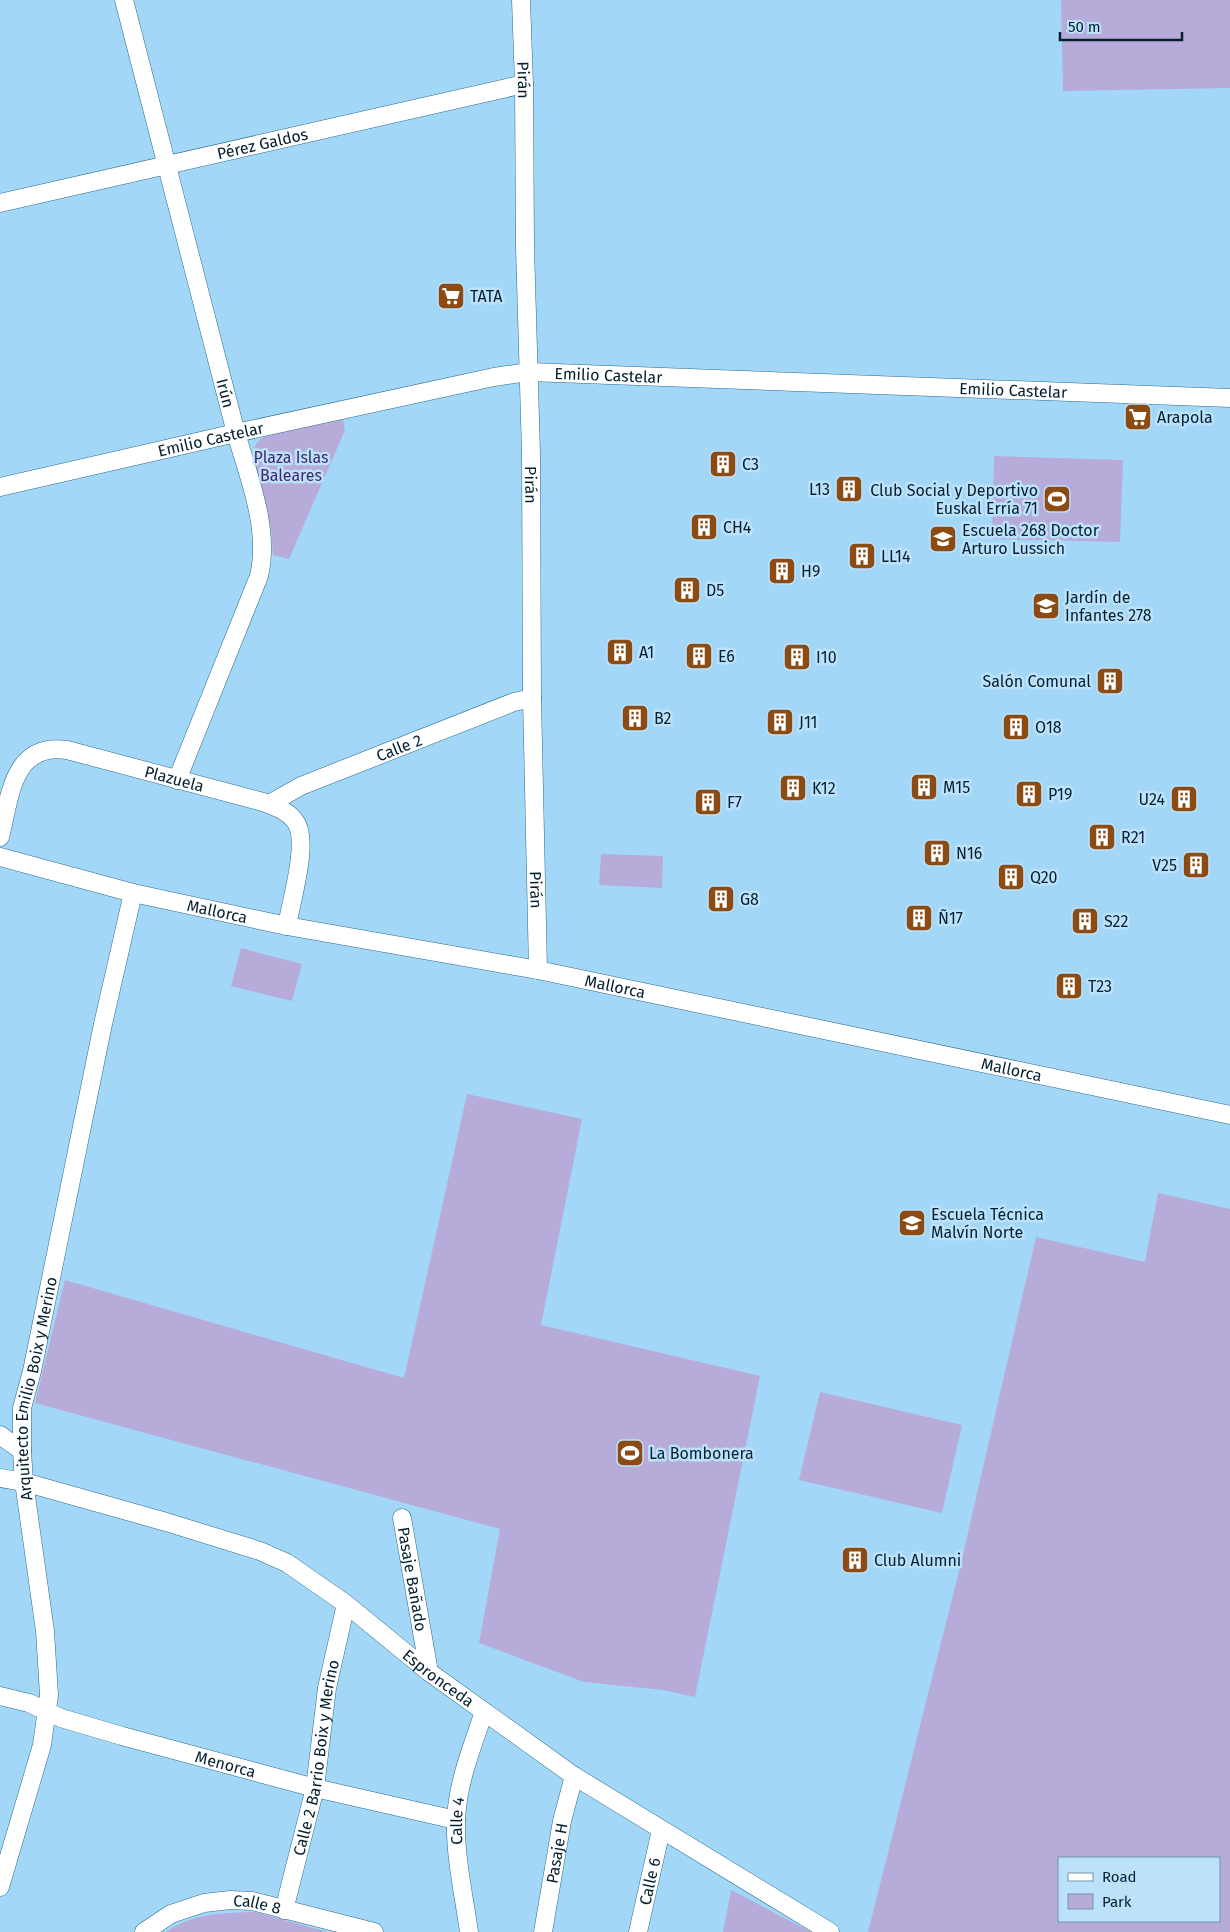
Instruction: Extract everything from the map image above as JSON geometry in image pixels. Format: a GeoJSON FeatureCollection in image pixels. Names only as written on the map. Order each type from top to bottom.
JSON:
{"type":"FeatureCollection","features":[{"type":"Feature","properties":{"kind":"street","name":"Irún"},"geometry":{"type":"LineString","coordinates":[[124,0],[253,494],[260,525],[263,559],[259,576],[177,780]]}},
{"type":"Feature","properties":{"kind":"street","name":"Pirán"},"geometry":{"type":"LineString","coordinates":[[520,0],[524,84],[524,247],[529,372],[532,698],[538,970]]}},
{"type":"Feature","properties":{"kind":"street","name":"Pérez Galdos"},"geometry":{"type":"LineString","coordinates":[[0,203],[524,84]]}},
{"type":"Feature","properties":{"kind":"street","name":"Emilio Castelar"},"geometry":{"type":"LineString","coordinates":[[0,487],[236,432],[494,377],[529,372],[1230,398]]}},
{"type":"Feature","properties":{"kind":"street","name":"Calle 2"},"geometry":{"type":"LineString","coordinates":[[269,804],[301,786],[514,702],[532,698]]}},
{"type":"Feature","properties":{"kind":"street","name":"Plazuela"},"geometry":{"type":"LineString","coordinates":[[0,837],[15,779],[22,767],[30,757],[52,748],[66,750],[269,804],[287,813],[296,821],[300,828],[302,841],[287,926]]}},
{"type":"Feature","properties":{"kind":"street","name":"Mallorca"},"geometry":{"type":"LineString","coordinates":[[0,857],[133,893],[287,926],[538,970],[1230,1115]]}},
{"type":"Feature","properties":{"kind":"street","name":"Arquitecto Emilio Boix y Merino"},"geometry":{"type":"LineString","coordinates":[[0,1887],[42,1745],[49,1682],[45,1631],[24,1482],[22,1408],[34,1362],[133,893]]}},
{"type":"Feature","properties":{"kind":"street"},"geometry":{"type":"LineString","coordinates":[[0,1435],[22,1451]]}},
{"type":"Feature","properties":{"kind":"street","name":"Espronceda"},"geometry":{"type":"LineString","coordinates":[[0,1478],[24,1482],[166,1522],[260,1551],[287,1563],[346,1604],[429,1672],[574,1776],[830,1932]]}},
{"type":"Feature","properties":{"kind":"street","name":"Pasaje Bañado"},"geometry":{"type":"LineString","coordinates":[[402,1518],[429,1672]]}},
{"type":"Feature","properties":{"kind":"street","name":"Calle 2 Barrio Boix y Merino"},"geometry":{"type":"LineString","coordinates":[[284,1910],[316,1788],[327,1688],[346,1604]]}},
{"type":"Feature","properties":{"kind":"street","name":"Menorca"},"geometry":{"type":"LineString","coordinates":[[0,1696],[29,1703],[61,1718],[122,1736],[316,1788],[456,1820]]}},
{"type":"Feature","properties":{"kind":"street","name":"Calle 4"},"geometry":{"type":"LineString","coordinates":[[469,1932],[458,1851],[456,1820],[461,1785],[484,1712]]}},
{"type":"Feature","properties":{"kind":"street","name":"Pasaje H"},"geometry":{"type":"LineString","coordinates":[[543,1932],[562,1821],[574,1776]]}},
{"type":"Feature","properties":{"kind":"street","name":"Calle 6"},"geometry":{"type":"LineString","coordinates":[[638,1932],[661,1830]]}},
{"type":"Feature","properties":{"kind":"street","name":"Calle 8"},"geometry":{"type":"LineString","coordinates":[[144,1932],[171,1914],[204,1903],[230,1900],[252,1901],[374,1932]]}},
{"type":"Feature","properties":{"kind":"green space"},"geometry":{"type":"Polygon","coordinates":[[[1061,0],[1230,0],[1230,88],[1063,91],[1061,0]]]}},
{"type":"Feature","properties":{"kind":"green space","name":"Plaza Islas Baleares"},"geometry":{"type":"Polygon","coordinates":[[[343,419],[345,430],[289,559],[273,555],[271,530],[253,460],[255,446],[261,439],[275,434],[343,419]]]}},
{"type":"Feature","properties":{"kind":"green space","name":"Club Social y Deportivo Euskal Erría 71"},"geometry":{"type":"Polygon","coordinates":[[[994,456],[1123,460],[1120,542],[992,539],[994,456]]]}},
{"type":"Feature","properties":{"kind":"green space"},"geometry":{"type":"Polygon","coordinates":[[[601,854],[663,856],[662,888],[599,885],[601,854]]]}},
{"type":"Feature","properties":{"kind":"green space"},"geometry":{"type":"Polygon","coordinates":[[[241,948],[302,964],[292,1001],[231,986],[241,948]]]}},
{"type":"Feature","properties":{"kind":"green space"},"geometry":{"type":"Polygon","coordinates":[[[467,1094],[582,1119],[541,1325],[760,1376],[695,1697],[663,1690],[584,1682],[479,1643],[500,1529],[35,1403],[65,1280],[404,1378],[467,1094]]]}},
{"type":"Feature","properties":{"kind":"green space"},"geometry":{"type":"Polygon","coordinates":[[[1158,1193],[1230,1209],[1230,1932],[868,1932],[961,1563],[1036,1237],[1145,1262],[1158,1193]]]}},
{"type":"Feature","properties":{"kind":"green space"},"geometry":{"type":"Polygon","coordinates":[[[820,1392],[962,1425],[942,1513],[799,1480],[820,1392]]]}},
{"type":"Feature","properties":{"kind":"green space"},"geometry":{"type":"Polygon","coordinates":[[[731,1890],[811,1932],[723,1932],[731,1890]]]}},
{"type":"Feature","properties":{"kind":"green space"},"geometry":{"type":"Polygon","coordinates":[[[255,1912],[328,1932],[166,1932],[187,1921],[209,1915],[255,1912]]]}},
{"type":"Feature","properties":{"kind":"place","name":"TATA"},"geometry":{"type":"Point","coordinates":[451,296]}},
{"type":"Feature","properties":{"kind":"place","name":"Arapola"},"geometry":{"type":"Point","coordinates":[1138,417]}},
{"type":"Feature","properties":{"kind":"place","name":"C3"},"geometry":{"type":"Point","coordinates":[723,464]}},
{"type":"Feature","properties":{"kind":"place","name":"L13"},"geometry":{"type":"Point","coordinates":[849,489]}},
{"type":"Feature","properties":{"kind":"place","name":"Club Social y Deportivo Euskal Erría 71"},"geometry":{"type":"Point","coordinates":[1057,499]}},
{"type":"Feature","properties":{"kind":"place","name":"CH4"},"geometry":{"type":"Point","coordinates":[704,527]}},
{"type":"Feature","properties":{"kind":"place","name":"Escuela 268 Doctor Arturo Lussich"},"geometry":{"type":"Point","coordinates":[943,539]}},
{"type":"Feature","properties":{"kind":"place","name":"LL14"},"geometry":{"type":"Point","coordinates":[862,556]}},
{"type":"Feature","properties":{"kind":"place","name":"H9"},"geometry":{"type":"Point","coordinates":[782,571]}},
{"type":"Feature","properties":{"kind":"place","name":"D5"},"geometry":{"type":"Point","coordinates":[687,590]}},
{"type":"Feature","properties":{"kind":"place","name":"Jardín de Infantes 278"},"geometry":{"type":"Point","coordinates":[1046,606]}},
{"type":"Feature","properties":{"kind":"place","name":"A1"},"geometry":{"type":"Point","coordinates":[620,652]}},
{"type":"Feature","properties":{"kind":"place","name":"E6"},"geometry":{"type":"Point","coordinates":[699,656]}},
{"type":"Feature","properties":{"kind":"place","name":"I10"},"geometry":{"type":"Point","coordinates":[797,657]}},
{"type":"Feature","properties":{"kind":"place","name":"Salón Comunal"},"geometry":{"type":"Point","coordinates":[1110,681]}},
{"type":"Feature","properties":{"kind":"place","name":"B2"},"geometry":{"type":"Point","coordinates":[635,718]}},
{"type":"Feature","properties":{"kind":"place","name":"J11"},"geometry":{"type":"Point","coordinates":[780,722]}},
{"type":"Feature","properties":{"kind":"place","name":"O18"},"geometry":{"type":"Point","coordinates":[1016,727]}},
{"type":"Feature","properties":{"kind":"place","name":"M15"},"geometry":{"type":"Point","coordinates":[924,787]}},
{"type":"Feature","properties":{"kind":"place","name":"K12"},"geometry":{"type":"Point","coordinates":[793,788]}},
{"type":"Feature","properties":{"kind":"place","name":"P19"},"geometry":{"type":"Point","coordinates":[1029,794]}},
{"type":"Feature","properties":{"kind":"place","name":"U24"},"geometry":{"type":"Point","coordinates":[1184,799]}},
{"type":"Feature","properties":{"kind":"place","name":"F7"},"geometry":{"type":"Point","coordinates":[708,802]}},
{"type":"Feature","properties":{"kind":"place","name":"R21"},"geometry":{"type":"Point","coordinates":[1102,837]}},
{"type":"Feature","properties":{"kind":"place","name":"N16"},"geometry":{"type":"Point","coordinates":[937,853]}},
{"type":"Feature","properties":{"kind":"place","name":"V25"},"geometry":{"type":"Point","coordinates":[1196,865]}},
{"type":"Feature","properties":{"kind":"place","name":"Q20"},"geometry":{"type":"Point","coordinates":[1011,877]}},
{"type":"Feature","properties":{"kind":"place","name":"G8"},"geometry":{"type":"Point","coordinates":[721,899]}},
{"type":"Feature","properties":{"kind":"place","name":"Ñ17"},"geometry":{"type":"Point","coordinates":[919,918]}},
{"type":"Feature","properties":{"kind":"place","name":"S22"},"geometry":{"type":"Point","coordinates":[1085,921]}},
{"type":"Feature","properties":{"kind":"place","name":"T23"},"geometry":{"type":"Point","coordinates":[1069,986]}},
{"type":"Feature","properties":{"kind":"place","name":"Escuela Técnica Malvín Norte"},"geometry":{"type":"Point","coordinates":[912,1223]}},
{"type":"Feature","properties":{"kind":"place","name":"La Bombonera"},"geometry":{"type":"Point","coordinates":[630,1453]}},
{"type":"Feature","properties":{"kind":"place","name":"Club Alumni"},"geometry":{"type":"Point","coordinates":[855,1560]}}]}
